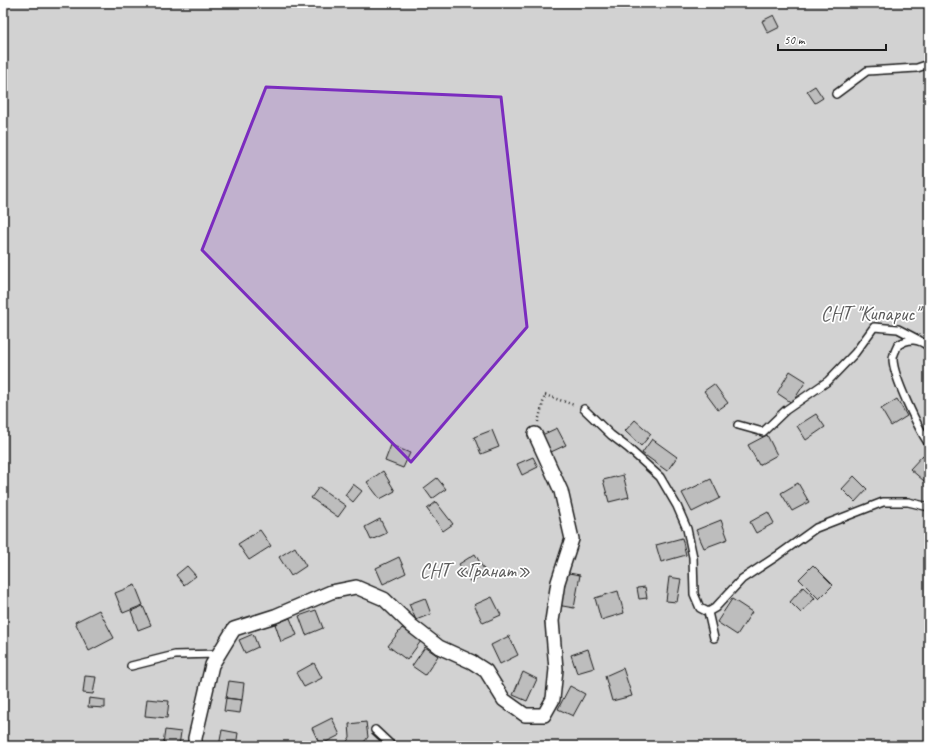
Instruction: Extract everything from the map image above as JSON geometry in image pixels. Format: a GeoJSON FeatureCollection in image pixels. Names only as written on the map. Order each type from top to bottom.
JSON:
{"type":"FeatureCollection","features":[{"type":"Feature","properties":{"kind":"street"},"geometry":{"type":"LineString","coordinates":[[195,746],[212,666],[234,629],[275,616],[331,592],[356,586],[384,599],[412,626],[439,647],[472,662],[486,671],[504,700],[525,715],[544,715],[553,698],[556,669],[552,621],[558,582],[572,539],[561,490],[535,434]]}},
{"type":"Feature","properties":{"kind":"lane"},"geometry":{"type":"LineString","coordinates":[[836,94],[868,71],[917,68],[929,64]]}},
{"type":"Feature","properties":{"kind":"lane"},"geometry":{"type":"LineString","coordinates":[[738,425],[762,432],[786,410],[828,381],[855,353],[874,327],[898,328],[929,346]]}},
{"type":"Feature","properties":{"kind":"lane"},"geometry":{"type":"LineString","coordinates":[[919,340],[906,340],[898,345],[893,358],[897,377],[921,433],[929,444]]}},
{"type":"Feature","properties":{"kind":"lane"},"geometry":{"type":"LineString","coordinates":[[584,409],[611,435],[660,477],[674,500],[687,529],[693,557],[694,594],[700,608],[708,612]]}},
{"type":"Feature","properties":{"kind":"lane"},"geometry":{"type":"LineString","coordinates":[[708,612],[715,608],[742,579],[816,528],[883,502],[908,502],[929,507]]}},
{"type":"Feature","properties":{"kind":"lane"},"geometry":{"type":"LineString","coordinates":[[708,612],[714,638]]}},
{"type":"Feature","properties":{"kind":"lane"},"geometry":{"type":"LineString","coordinates":[[131,666],[175,655],[219,654]]}},
{"type":"Feature","properties":{"kind":"lane"},"geometry":{"type":"LineString","coordinates":[[375,730],[392,746]]}},
{"type":"Feature","properties":{"kind":"path"},"geometry":{"type":"LineString","coordinates":[[535,434],[545,395],[584,409]]}},
{"type":"Feature","properties":{"kind":"highlighted area"},"geometry":{"type":"Polygon","coordinates":[[[266,87],[501,97],[527,327],[411,462],[202,250],[266,87]]]}},
{"type":"Feature","properties":{"kind":"green space"},"geometry":{"type":"Polygon","coordinates":[[[3,3],[929,3],[929,746],[3,746],[3,3]]]}},
{"type":"Feature","properties":{"kind":"building"},"geometry":{"type":"Polygon","coordinates":[[[774,15],[780,27],[768,33],[762,21],[774,15]]]}},
{"type":"Feature","properties":{"kind":"building"},"geometry":{"type":"Polygon","coordinates":[[[815,86],[823,98],[815,103],[807,91],[815,86]]]}},
{"type":"Feature","properties":{"kind":"building"},"geometry":{"type":"Polygon","coordinates":[[[790,371],[806,381],[792,403],[777,393],[790,371]]]}},
{"type":"Feature","properties":{"kind":"building"},"geometry":{"type":"Polygon","coordinates":[[[714,384],[728,403],[718,410],[704,391],[714,384]]]}},
{"type":"Feature","properties":{"kind":"building"},"geometry":{"type":"Polygon","coordinates":[[[897,399],[907,416],[891,426],[881,409],[897,399]]]}},
{"type":"Feature","properties":{"kind":"building"},"geometry":{"type":"Polygon","coordinates":[[[816,414],[825,427],[806,440],[797,426],[816,414]]]}},
{"type":"Feature","properties":{"kind":"building"},"geometry":{"type":"Polygon","coordinates":[[[635,420],[651,434],[641,446],[625,431],[635,420]]]}},
{"type":"Feature","properties":{"kind":"building"},"geometry":{"type":"Polygon","coordinates":[[[557,428],[566,445],[551,452],[542,435],[557,428]]]}},
{"type":"Feature","properties":{"kind":"building"},"geometry":{"type":"Polygon","coordinates":[[[492,430],[499,447],[481,454],[474,437],[492,430]]]}},
{"type":"Feature","properties":{"kind":"building"},"geometry":{"type":"Polygon","coordinates":[[[767,435],[777,455],[759,465],[748,445],[767,435]]]}},
{"type":"Feature","properties":{"kind":"building"},"geometry":{"type":"Polygon","coordinates":[[[652,439],[677,457],[667,471],[642,453],[652,439]]]}},
{"type":"Feature","properties":{"kind":"building"},"geometry":{"type":"Polygon","coordinates":[[[391,445],[410,453],[403,468],[385,461],[391,445]]]}},
{"type":"Feature","properties":{"kind":"building"},"geometry":{"type":"Polygon","coordinates":[[[923,455],[929,461],[929,476],[924,481],[910,469],[923,455]]]}},
{"type":"Feature","properties":{"kind":"building"},"geometry":{"type":"Polygon","coordinates":[[[533,457],[538,467],[522,475],[517,464],[533,457]]]}},
{"type":"Feature","properties":{"kind":"building"},"geometry":{"type":"Polygon","coordinates":[[[383,471],[395,491],[380,499],[367,482],[383,471]]]}},
{"type":"Feature","properties":{"kind":"building"},"geometry":{"type":"Polygon","coordinates":[[[623,475],[629,497],[609,502],[603,480],[623,475]]]}},
{"type":"Feature","properties":{"kind":"building"},"geometry":{"type":"Polygon","coordinates":[[[854,476],[867,489],[855,502],[842,489],[854,476]]]}},
{"type":"Feature","properties":{"kind":"building"},"geometry":{"type":"Polygon","coordinates":[[[437,478],[446,489],[432,499],[424,488],[437,478]]]}},
{"type":"Feature","properties":{"kind":"building"},"geometry":{"type":"Polygon","coordinates":[[[711,479],[720,498],[692,512],[682,493],[711,479]]]}},
{"type":"Feature","properties":{"kind":"building"},"geometry":{"type":"Polygon","coordinates":[[[798,483],[809,502],[792,511],[781,493],[798,483]]]}},
{"type":"Feature","properties":{"kind":"building"},"geometry":{"type":"Polygon","coordinates":[[[353,484],[362,491],[353,502],[345,495],[353,484]]]}},
{"type":"Feature","properties":{"kind":"building"},"geometry":{"type":"Polygon","coordinates":[[[319,487],[346,506],[338,517],[311,498],[319,487]]]}},
{"type":"Feature","properties":{"kind":"building"},"geometry":{"type":"Polygon","coordinates":[[[436,502],[453,524],[443,531],[427,509],[436,502]]]}},
{"type":"Feature","properties":{"kind":"building"},"geometry":{"type":"Polygon","coordinates":[[[768,512],[774,523],[756,533],[750,522],[768,512]]]}},
{"type":"Feature","properties":{"kind":"building"},"geometry":{"type":"Polygon","coordinates":[[[380,519],[387,533],[371,540],[365,527],[380,519]]]}},
{"type":"Feature","properties":{"kind":"building"},"geometry":{"type":"Polygon","coordinates":[[[721,520],[728,539],[704,548],[696,530],[721,520]]]}},
{"type":"Feature","properties":{"kind":"building"},"geometry":{"type":"Polygon","coordinates":[[[260,530],[271,546],[249,560],[238,544],[260,530]]]}},
{"type":"Feature","properties":{"kind":"building"},"geometry":{"type":"Polygon","coordinates":[[[682,538],[686,555],[661,562],[656,545],[682,538]]]}},
{"type":"Feature","properties":{"kind":"building"},"geometry":{"type":"Polygon","coordinates":[[[295,547],[306,566],[291,576],[279,557],[295,547]]]}},
{"type":"Feature","properties":{"kind":"building"},"geometry":{"type":"Polygon","coordinates":[[[475,554],[486,573],[471,583],[459,564],[475,554]]]}},
{"type":"Feature","properties":{"kind":"building"},"geometry":{"type":"Polygon","coordinates":[[[399,557],[406,573],[383,584],[376,568],[399,557]]]}},
{"type":"Feature","properties":{"kind":"building"},"geometry":{"type":"Polygon","coordinates":[[[813,565],[833,585],[819,599],[799,579],[813,565]]]}},
{"type":"Feature","properties":{"kind":"building"},"geometry":{"type":"Polygon","coordinates":[[[187,566],[196,576],[184,585],[176,575],[187,566]]]}},
{"type":"Feature","properties":{"kind":"building"},"geometry":{"type":"Polygon","coordinates":[[[563,572],[580,575],[574,608],[557,605],[563,572]]]}},
{"type":"Feature","properties":{"kind":"building"},"geometry":{"type":"Polygon","coordinates":[[[669,577],[681,579],[677,602],[666,601],[669,577]]]}},
{"type":"Feature","properties":{"kind":"building"},"geometry":{"type":"Polygon","coordinates":[[[135,585],[143,605],[123,613],[115,593],[135,585]]]}},
{"type":"Feature","properties":{"kind":"building"},"geometry":{"type":"Polygon","coordinates":[[[645,587],[647,598],[639,599],[637,588],[645,587]]]}},
{"type":"Feature","properties":{"kind":"building"},"geometry":{"type":"Polygon","coordinates":[[[803,587],[815,598],[801,613],[790,602],[803,587]]]}},
{"type":"Feature","properties":{"kind":"building"},"geometry":{"type":"Polygon","coordinates":[[[618,591],[624,613],[601,620],[595,598],[618,591]]]}},
{"type":"Feature","properties":{"kind":"building"},"geometry":{"type":"Polygon","coordinates":[[[492,597],[501,615],[483,623],[474,605],[492,597]]]}},
{"type":"Feature","properties":{"kind":"building"},"geometry":{"type":"Polygon","coordinates":[[[425,598],[431,614],[416,620],[409,604],[425,598]]]}},
{"type":"Feature","properties":{"kind":"building"},"geometry":{"type":"Polygon","coordinates":[[[732,599],[752,612],[737,635],[717,622],[732,599]]]}},
{"type":"Feature","properties":{"kind":"building"},"geometry":{"type":"Polygon","coordinates":[[[143,606],[151,625],[138,630],[131,611],[143,606]]]}},
{"type":"Feature","properties":{"kind":"building"},"geometry":{"type":"Polygon","coordinates":[[[99,610],[114,638],[89,651],[75,622],[99,610]]]}},
{"type":"Feature","properties":{"kind":"building"},"geometry":{"type":"Polygon","coordinates":[[[316,610],[323,628],[306,635],[299,616],[316,610]]]}},
{"type":"Feature","properties":{"kind":"building"},"geometry":{"type":"Polygon","coordinates":[[[290,618],[297,635],[281,642],[275,624],[290,618]]]}},
{"type":"Feature","properties":{"kind":"building"},"geometry":{"type":"Polygon","coordinates":[[[402,628],[421,641],[407,660],[388,646],[402,628]]]}},
{"type":"Feature","properties":{"kind":"building"},"geometry":{"type":"Polygon","coordinates":[[[253,634],[258,647],[245,653],[239,640],[253,634]]]}},
{"type":"Feature","properties":{"kind":"building"},"geometry":{"type":"Polygon","coordinates":[[[509,636],[518,655],[500,664],[491,645],[509,636]]]}},
{"type":"Feature","properties":{"kind":"building"},"geometry":{"type":"Polygon","coordinates":[[[425,647],[438,656],[425,675],[412,666],[425,647]]]}},
{"type":"Feature","properties":{"kind":"building"},"geometry":{"type":"Polygon","coordinates":[[[588,649],[594,668],[577,673],[571,655],[588,649]]]}},
{"type":"Feature","properties":{"kind":"building"},"geometry":{"type":"Polygon","coordinates":[[[314,663],[322,678],[304,687],[296,673],[314,663]]]}},
{"type":"Feature","properties":{"kind":"building"},"geometry":{"type":"Polygon","coordinates":[[[623,668],[632,696],[612,701],[605,676],[623,668]]]}},
{"type":"Feature","properties":{"kind":"building"},"geometry":{"type":"Polygon","coordinates":[[[523,672],[537,679],[527,701],[513,695],[523,672]]]}},
{"type":"Feature","properties":{"kind":"building"},"geometry":{"type":"Polygon","coordinates":[[[85,676],[96,677],[93,694],[83,693],[85,676]]]}},
{"type":"Feature","properties":{"kind":"building"},"geometry":{"type":"Polygon","coordinates":[[[229,681],[244,683],[242,700],[226,698],[229,681]]]}},
{"type":"Feature","properties":{"kind":"building"},"geometry":{"type":"Polygon","coordinates":[[[570,686],[585,694],[573,716],[558,709],[570,686]]]}},
{"type":"Feature","properties":{"kind":"building"},"geometry":{"type":"Polygon","coordinates":[[[89,698],[105,700],[105,708],[88,707],[89,698]]]}},
{"type":"Feature","properties":{"kind":"building"},"geometry":{"type":"Polygon","coordinates":[[[226,698],[242,700],[240,713],[224,711],[226,698]]]}},
{"type":"Feature","properties":{"kind":"building"},"geometry":{"type":"Polygon","coordinates":[[[147,699],[169,701],[167,718],[145,716],[147,699]]]}},
{"type":"Feature","properties":{"kind":"building"},"geometry":{"type":"Polygon","coordinates":[[[332,718],[340,735],[320,745],[312,728],[332,718]]]}},
{"type":"Feature","properties":{"kind":"building"},"geometry":{"type":"Polygon","coordinates":[[[366,722],[368,737],[361,746],[350,746],[346,743],[350,737],[349,724],[366,722]]]}},
{"type":"Feature","properties":{"kind":"building"},"geometry":{"type":"Polygon","coordinates":[[[165,730],[181,732],[179,746],[163,744],[165,730]]]}},
{"type":"Feature","properties":{"kind":"building"},"geometry":{"type":"Polygon","coordinates":[[[222,730],[238,733],[236,746],[219,746],[222,730]]]}},
{"type":"Feature","properties":{"kind":"building"},"geometry":{"type":"Polygon","coordinates":[[[147,744],[165,745],[165,746],[147,746],[147,744]]]}},
{"type":"Feature","properties":{"kind":"park label","name":"СНТ \"Кипарис\""},"geometry":{"type":"Point","coordinates":[870,313]}},
{"type":"Feature","properties":{"kind":"park label","name":"СНТ «Гранат»"},"geometry":{"type":"Point","coordinates":[475,570]}}]}
